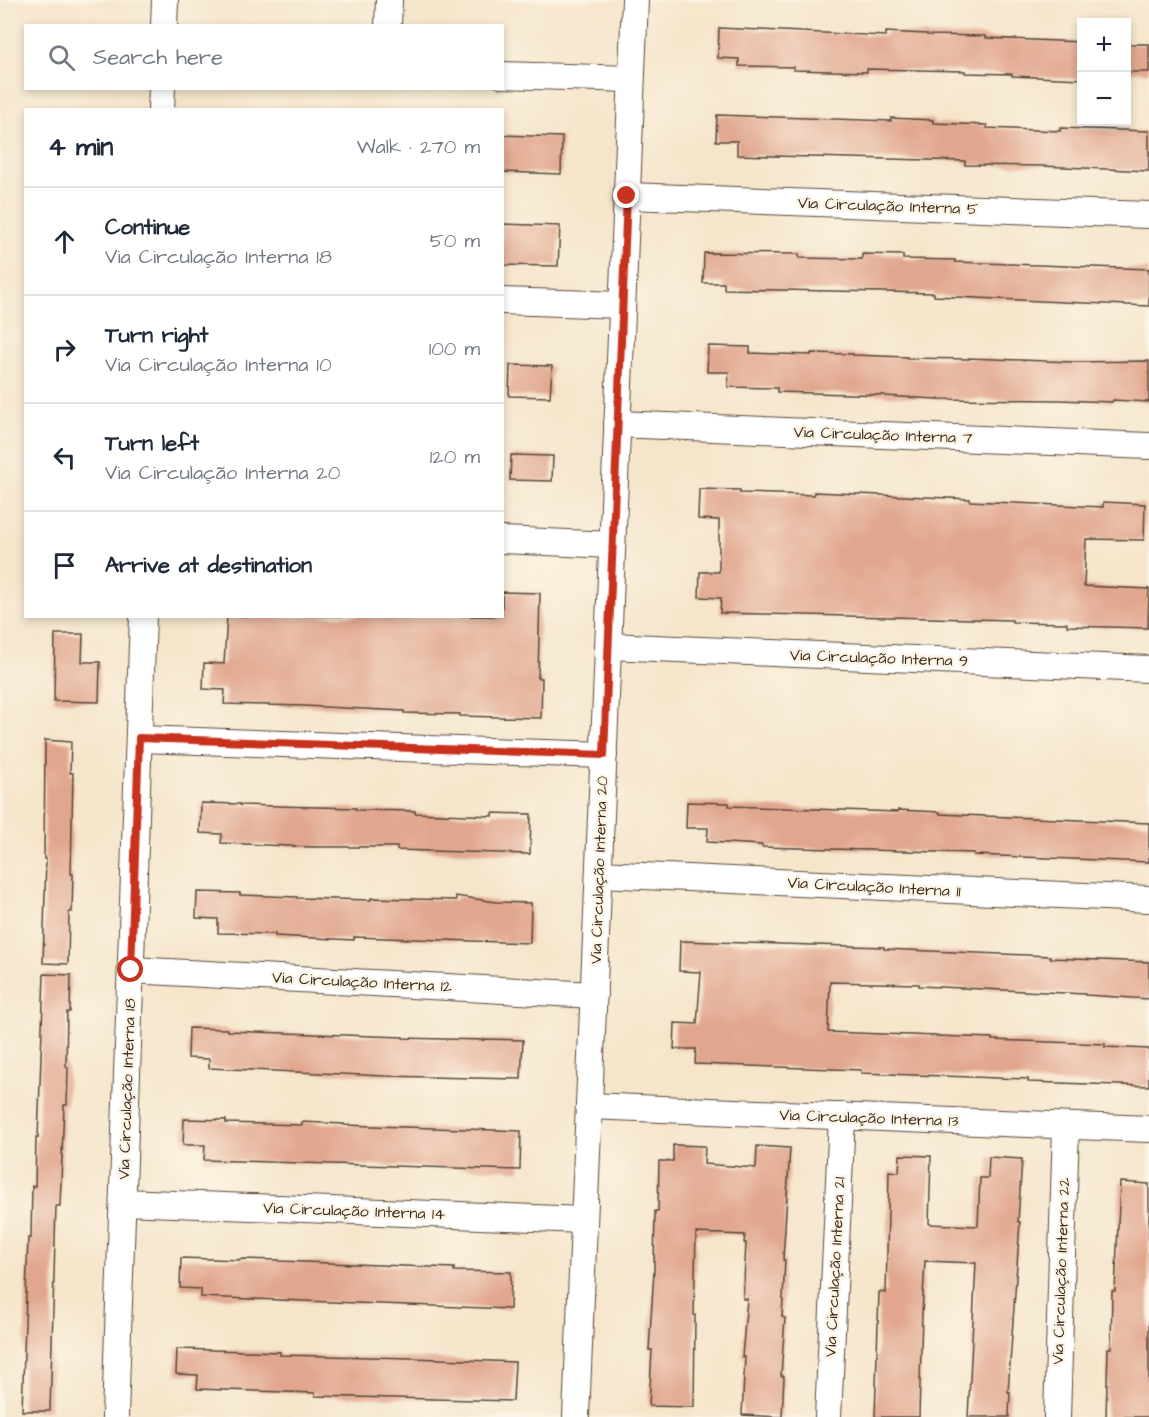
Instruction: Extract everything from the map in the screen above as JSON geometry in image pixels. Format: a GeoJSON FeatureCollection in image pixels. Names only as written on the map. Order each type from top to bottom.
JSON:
{"type":"FeatureCollection","features":[{"type":"Feature","properties":{"kind":"street"},"geometry":{"type":"LineString","coordinates":[[164,24],[165,0]]}},
{"type":"Feature","properties":{"kind":"street"},"geometry":{"type":"LineString","coordinates":[[388,24],[389,0]]}},
{"type":"Feature","properties":{"kind":"street","name":"Via Circulação Interna 20"},"geometry":{"type":"LineString","coordinates":[[576,1417],[635,0]]}},
{"type":"Feature","properties":{"kind":"street"},"geometry":{"type":"LineString","coordinates":[[504,75],[632,79]]}},
{"type":"Feature","properties":{"kind":"street"},"geometry":{"type":"LineString","coordinates":[[161,108],[162,90]]}},
{"type":"Feature","properties":{"kind":"street","name":"Via Circulação Interna 5"},"geometry":{"type":"LineString","coordinates":[[627,196],[1149,215]]}},
{"type":"Feature","properties":{"kind":"street"},"geometry":{"type":"LineString","coordinates":[[504,301],[622,305]]}},
{"type":"Feature","properties":{"kind":"street","name":"Via Circulação Interna 7"},"geometry":{"type":"LineString","coordinates":[[617,424],[1149,446]]}},
{"type":"Feature","properties":{"kind":"street"},"geometry":{"type":"LineString","coordinates":[[504,540],[612,545]]}},
{"type":"Feature","properties":{"kind":"street","name":"Via Circulação Interna 18"},"geometry":{"type":"LineString","coordinates":[[116,1417],[143,618]]}},
{"type":"Feature","properties":{"kind":"street","name":"Via Circulação Interna 9"},"geometry":{"type":"LineString","coordinates":[[608,646],[1149,669]]}},
{"type":"Feature","properties":{"kind":"street"},"geometry":{"type":"LineString","coordinates":[[139,738],[604,755]]}},
{"type":"Feature","properties":{"kind":"street","name":"Via Circulação Interna 11"},"geometry":{"type":"LineString","coordinates":[[598,874],[1149,899]]}},
{"type":"Feature","properties":{"kind":"street","name":"Via Circulação Interna 12"},"geometry":{"type":"LineString","coordinates":[[131,970],[594,995]]}},
{"type":"Feature","properties":{"kind":"street","name":"Via Circulação Interna 13"},"geometry":{"type":"LineString","coordinates":[[589,1106],[1149,1129]]}},
{"type":"Feature","properties":{"kind":"street","name":"Via Circulação Interna 21"},"geometry":{"type":"LineString","coordinates":[[828,1417],[842,1116]]}},
{"type":"Feature","properties":{"kind":"street","name":"Via Circulação Interna 22"},"geometry":{"type":"LineString","coordinates":[[1057,1417],[1066,1126]]}},
{"type":"Feature","properties":{"kind":"street","name":"Via Circulação Interna 14"},"geometry":{"type":"LineString","coordinates":[[123,1202],[584,1220]]}},
{"type":"Feature","properties":{"kind":"building"},"geometry":{"type":"Polygon","coordinates":[[[719,28],[886,36],[886,32],[986,36],[986,38],[1077,42],[1077,79],[965,73],[965,71],[794,70],[794,67],[739,66],[739,59],[718,58],[719,28]]]}},
{"type":"Feature","properties":{"kind":"building"},"geometry":{"type":"Polygon","coordinates":[[[1131,44],[1149,44],[1149,72],[1131,72],[1131,44]]]}},
{"type":"Feature","properties":{"kind":"building"},"geometry":{"type":"Polygon","coordinates":[[[717,115],[891,121],[891,118],[933,120],[933,123],[987,125],[987,128],[1149,131],[1149,171],[965,165],[965,161],[737,155],[737,141],[716,141],[717,115]]]}},
{"type":"Feature","properties":{"kind":"building"},"geometry":{"type":"Polygon","coordinates":[[[504,135],[562,137],[561,174],[504,172],[504,135]]]}},
{"type":"Feature","properties":{"kind":"building"},"geometry":{"type":"Polygon","coordinates":[[[504,224],[560,226],[558,266],[504,265],[504,224]]]}},
{"type":"Feature","properties":{"kind":"building"},"geometry":{"type":"Polygon","coordinates":[[[704,253],[799,254],[799,258],[862,259],[862,254],[903,255],[903,259],[955,260],[955,262],[1149,269],[1149,306],[934,296],[934,293],[724,289],[724,283],[703,283],[704,253]]]}},
{"type":"Feature","properties":{"kind":"building"},"geometry":{"type":"Polygon","coordinates":[[[708,346],[750,347],[750,353],[853,354],[907,358],[1072,362],[1149,361],[1149,402],[937,399],[777,392],[777,388],[728,387],[729,372],[707,372],[708,346]]]}},
{"type":"Feature","properties":{"kind":"building"},"geometry":{"type":"Polygon","coordinates":[[[510,365],[552,366],[550,397],[509,396],[510,365]]]}},
{"type":"Feature","properties":{"kind":"building"},"geometry":{"type":"Polygon","coordinates":[[[511,455],[553,456],[552,481],[510,480],[511,455]]]}},
{"type":"Feature","properties":{"kind":"building"},"geometry":{"type":"Polygon","coordinates":[[[699,489],[740,490],[740,493],[814,495],[814,492],[1103,507],[1103,502],[1145,504],[1144,540],[1086,539],[1084,586],[1149,589],[1148,628],[1067,626],[1067,623],[1012,622],[1012,620],[720,613],[721,598],[699,597],[700,572],[719,572],[719,520],[698,519],[699,489]]]}},
{"type":"Feature","properties":{"kind":"building"},"geometry":{"type":"Polygon","coordinates":[[[504,592],[540,593],[538,678],[542,678],[541,718],[224,704],[225,690],[203,689],[204,663],[224,664],[227,618],[504,618],[504,592]]]}},
{"type":"Feature","properties":{"kind":"building"},"geometry":{"type":"Polygon","coordinates":[[[55,634],[83,634],[82,662],[100,662],[99,702],[54,701],[55,634]]]}},
{"type":"Feature","properties":{"kind":"building"},"geometry":{"type":"Polygon","coordinates":[[[45,740],[71,742],[70,773],[73,773],[71,874],[73,874],[72,912],[69,912],[68,964],[43,963],[46,859],[44,859],[45,740]]]}},
{"type":"Feature","properties":{"kind":"building"},"geometry":{"type":"Polygon","coordinates":[[[687,802],[729,803],[729,806],[898,812],[898,810],[940,812],[940,814],[1149,823],[1149,862],[974,855],[974,853],[762,847],[762,845],[707,842],[708,828],[686,828],[687,802]]]}},
{"type":"Feature","properties":{"kind":"building"},"geometry":{"type":"Polygon","coordinates":[[[201,803],[356,808],[356,810],[493,816],[493,813],[531,814],[530,854],[397,850],[397,847],[312,847],[221,843],[222,834],[200,833],[201,803]]]}},
{"type":"Feature","properties":{"kind":"building"},"geometry":{"type":"Polygon","coordinates":[[[197,892],[371,900],[371,898],[456,900],[456,896],[496,902],[531,903],[530,943],[354,937],[354,940],[275,936],[275,934],[218,933],[218,919],[196,918],[197,892]]]}},
{"type":"Feature","properties":{"kind":"building"},"geometry":{"type":"Polygon","coordinates":[[[680,941],[884,947],[884,949],[1149,962],[1149,999],[919,986],[919,984],[830,982],[828,1032],[992,1038],[992,1040],[1105,1044],[1105,1047],[1149,1049],[1149,1086],[861,1073],[861,1070],[695,1064],[696,1049],[674,1049],[675,1023],[697,1024],[701,972],[679,971],[680,941]]]}},
{"type":"Feature","properties":{"kind":"building"},"geometry":{"type":"Polygon","coordinates":[[[44,974],[71,975],[70,1012],[67,1012],[67,1105],[64,1105],[60,1206],[56,1206],[50,1411],[22,1411],[28,1238],[31,1238],[32,1186],[35,1186],[36,1137],[38,1138],[44,974]]]}},
{"type":"Feature","properties":{"kind":"building"},"geometry":{"type":"Polygon","coordinates":[[[189,1028],[403,1038],[523,1040],[521,1079],[209,1068],[209,1059],[188,1058],[189,1028]]]}},
{"type":"Feature","properties":{"kind":"building"},"geometry":{"type":"Polygon","coordinates":[[[184,1119],[226,1120],[226,1123],[302,1125],[302,1122],[521,1131],[520,1170],[204,1160],[205,1145],[183,1145],[184,1119]]]}},
{"type":"Feature","properties":{"kind":"building"},"geometry":{"type":"Polygon","coordinates":[[[673,1145],[705,1146],[704,1164],[756,1168],[757,1146],[790,1148],[783,1260],[785,1260],[782,1317],[785,1318],[781,1376],[784,1376],[782,1417],[742,1415],[745,1357],[742,1357],[747,1299],[743,1299],[745,1235],[696,1233],[694,1407],[649,1406],[652,1350],[649,1350],[659,1161],[673,1161],[673,1145]]]}},
{"type":"Feature","properties":{"kind":"building"},"geometry":{"type":"Polygon","coordinates":[[[900,1155],[931,1156],[929,1224],[978,1226],[980,1178],[988,1178],[989,1157],[1022,1159],[1008,1392],[1010,1392],[1009,1417],[968,1417],[976,1263],[925,1261],[919,1417],[875,1417],[879,1292],[886,1293],[889,1171],[899,1172],[900,1155]]]}},
{"type":"Feature","properties":{"kind":"building"},"geometry":{"type":"Polygon","coordinates":[[[1120,1182],[1149,1184],[1149,1417],[1106,1417],[1108,1348],[1111,1348],[1112,1291],[1115,1291],[1120,1182]]]}},
{"type":"Feature","properties":{"kind":"building"},"geometry":{"type":"Polygon","coordinates":[[[181,1258],[279,1260],[454,1268],[454,1271],[511,1272],[510,1309],[201,1297],[201,1289],[180,1288],[181,1258]]]}},
{"type":"Feature","properties":{"kind":"building"},"geometry":{"type":"Polygon","coordinates":[[[177,1349],[280,1352],[280,1355],[515,1362],[513,1401],[315,1396],[315,1393],[197,1389],[198,1375],[176,1374],[177,1349]]]}},
{"type":"Feature","properties":{"kind":"route"},"geometry":{"type":"LineString","coordinates":[[131,970],[139,738],[604,755],[627,196]]}}]}
